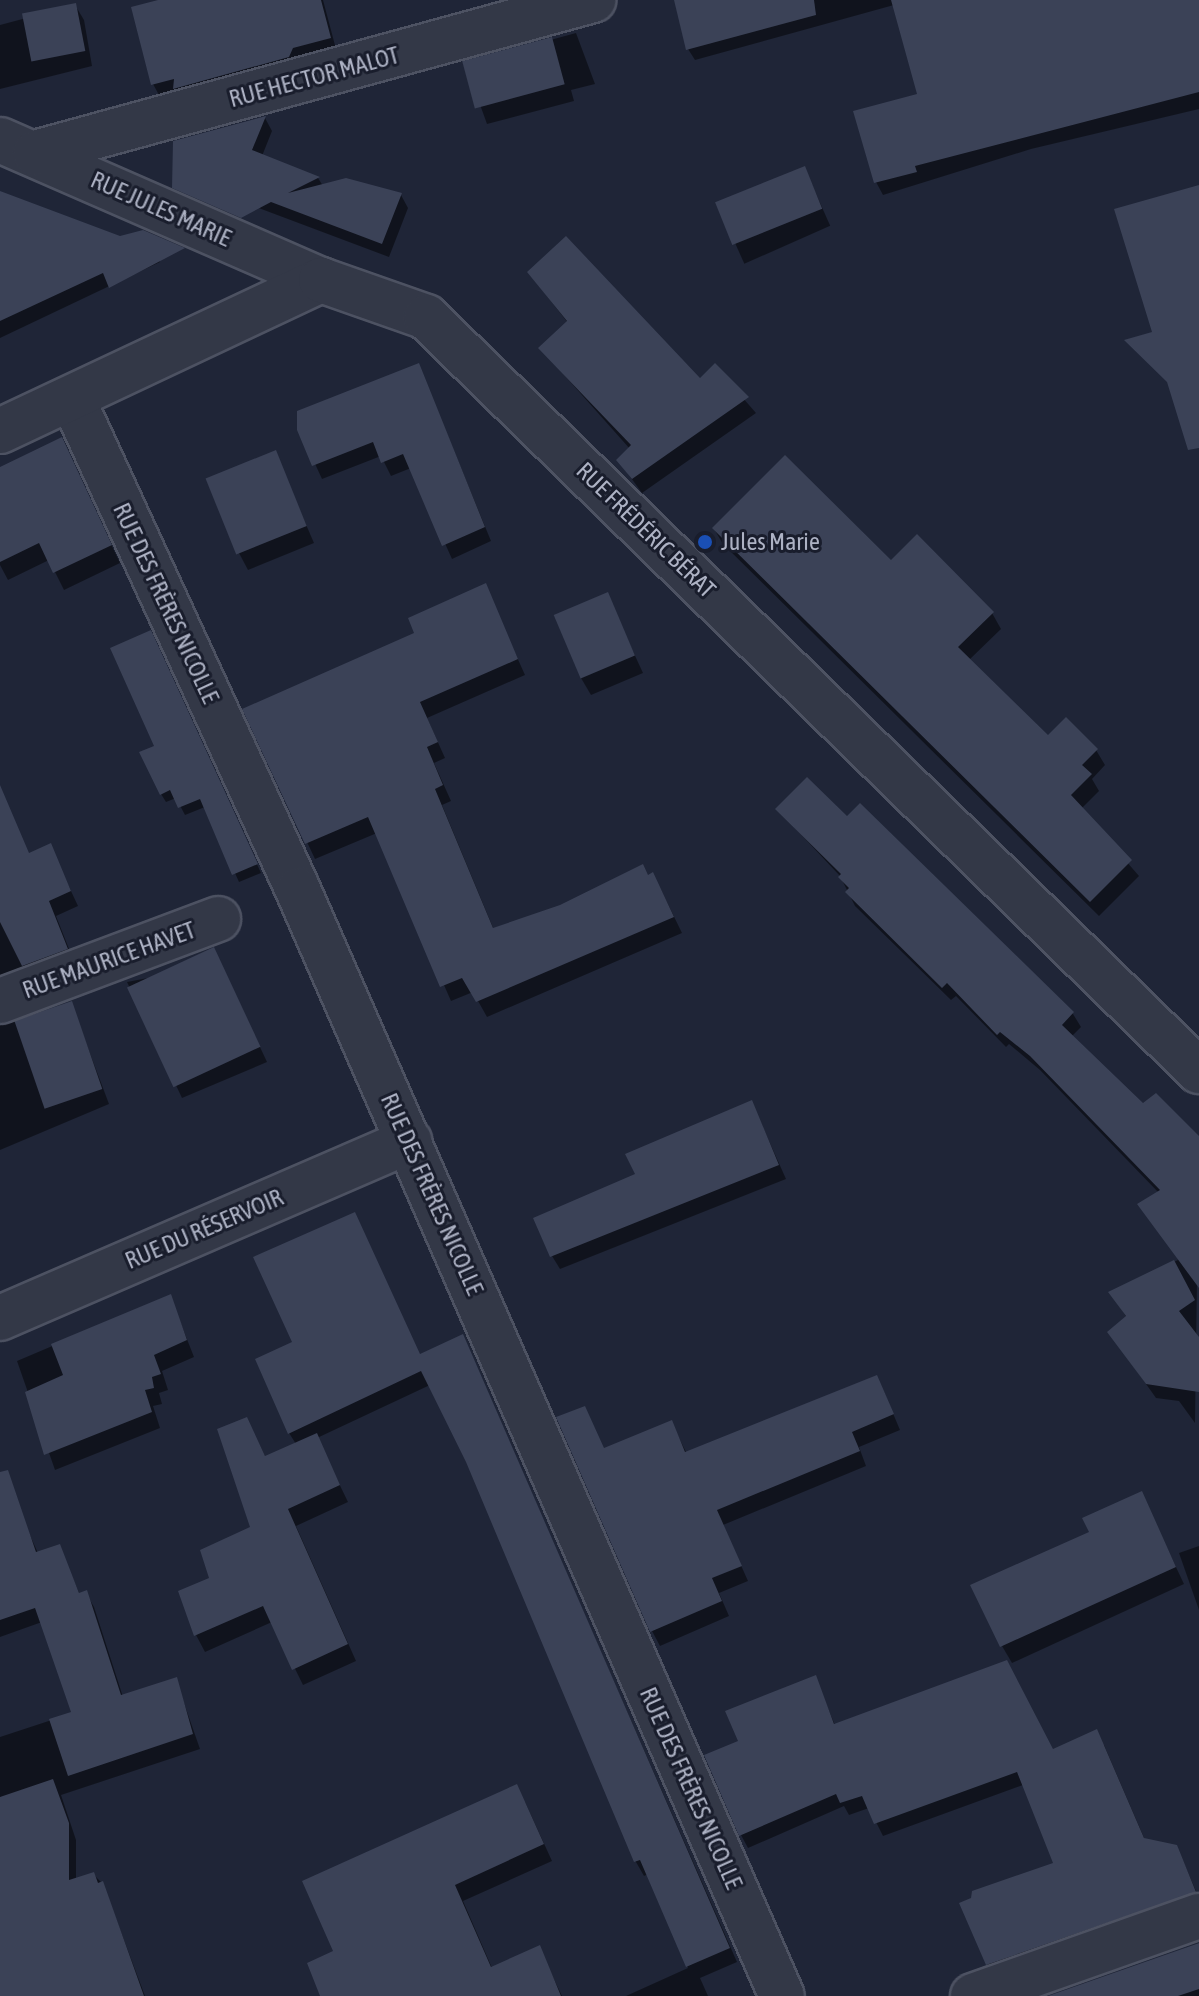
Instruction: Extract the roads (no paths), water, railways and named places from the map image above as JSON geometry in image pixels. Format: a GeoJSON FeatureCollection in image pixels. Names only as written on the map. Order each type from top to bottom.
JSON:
{"type":"FeatureCollection","features":[{"type":"Feature","properties":{"kind":"street","name":"RUE HECTOR MALOT"},"geometry":{"type":"LineString","coordinates":[[18,146],[593,0]]}},
{"type":"Feature","properties":{"kind":"street","name":"RUE JULES MARIE"},"geometry":{"type":"LineString","coordinates":[[18,146],[321,280]]}},
{"type":"Feature","properties":{"kind":"street"},"geometry":{"type":"LineString","coordinates":[[0,431],[321,280]]}},
{"type":"Feature","properties":{"kind":"street","name":"RUE FRÉDÉRIC BÉRAT"},"geometry":{"type":"LineString","coordinates":[[321,280],[426,317],[1199,1071]]}},
{"type":"Feature","properties":{"kind":"street","name":"RUE DES FRÈRES NICOLLE"},"geometry":{"type":"LineString","coordinates":[[72,398],[409,1141],[782,1996]]}},
{"type":"Feature","properties":{"kind":"street","name":"RUE MAURICE HAVET"},"geometry":{"type":"LineString","coordinates":[[0,1001],[218,919]]}},
{"type":"Feature","properties":{"kind":"street","name":"RUE DU RÉSERVOIR"},"geometry":{"type":"LineString","coordinates":[[0,1318],[409,1141]]}},
{"type":"Feature","properties":{"kind":"street"},"geometry":{"type":"LineString","coordinates":[[973,1996],[1199,1916]]}},
{"type":"Feature","properties":{"kind":"place","name":"Jules Marie"},"geometry":{"type":"Point","coordinates":[705,542]}}]}
